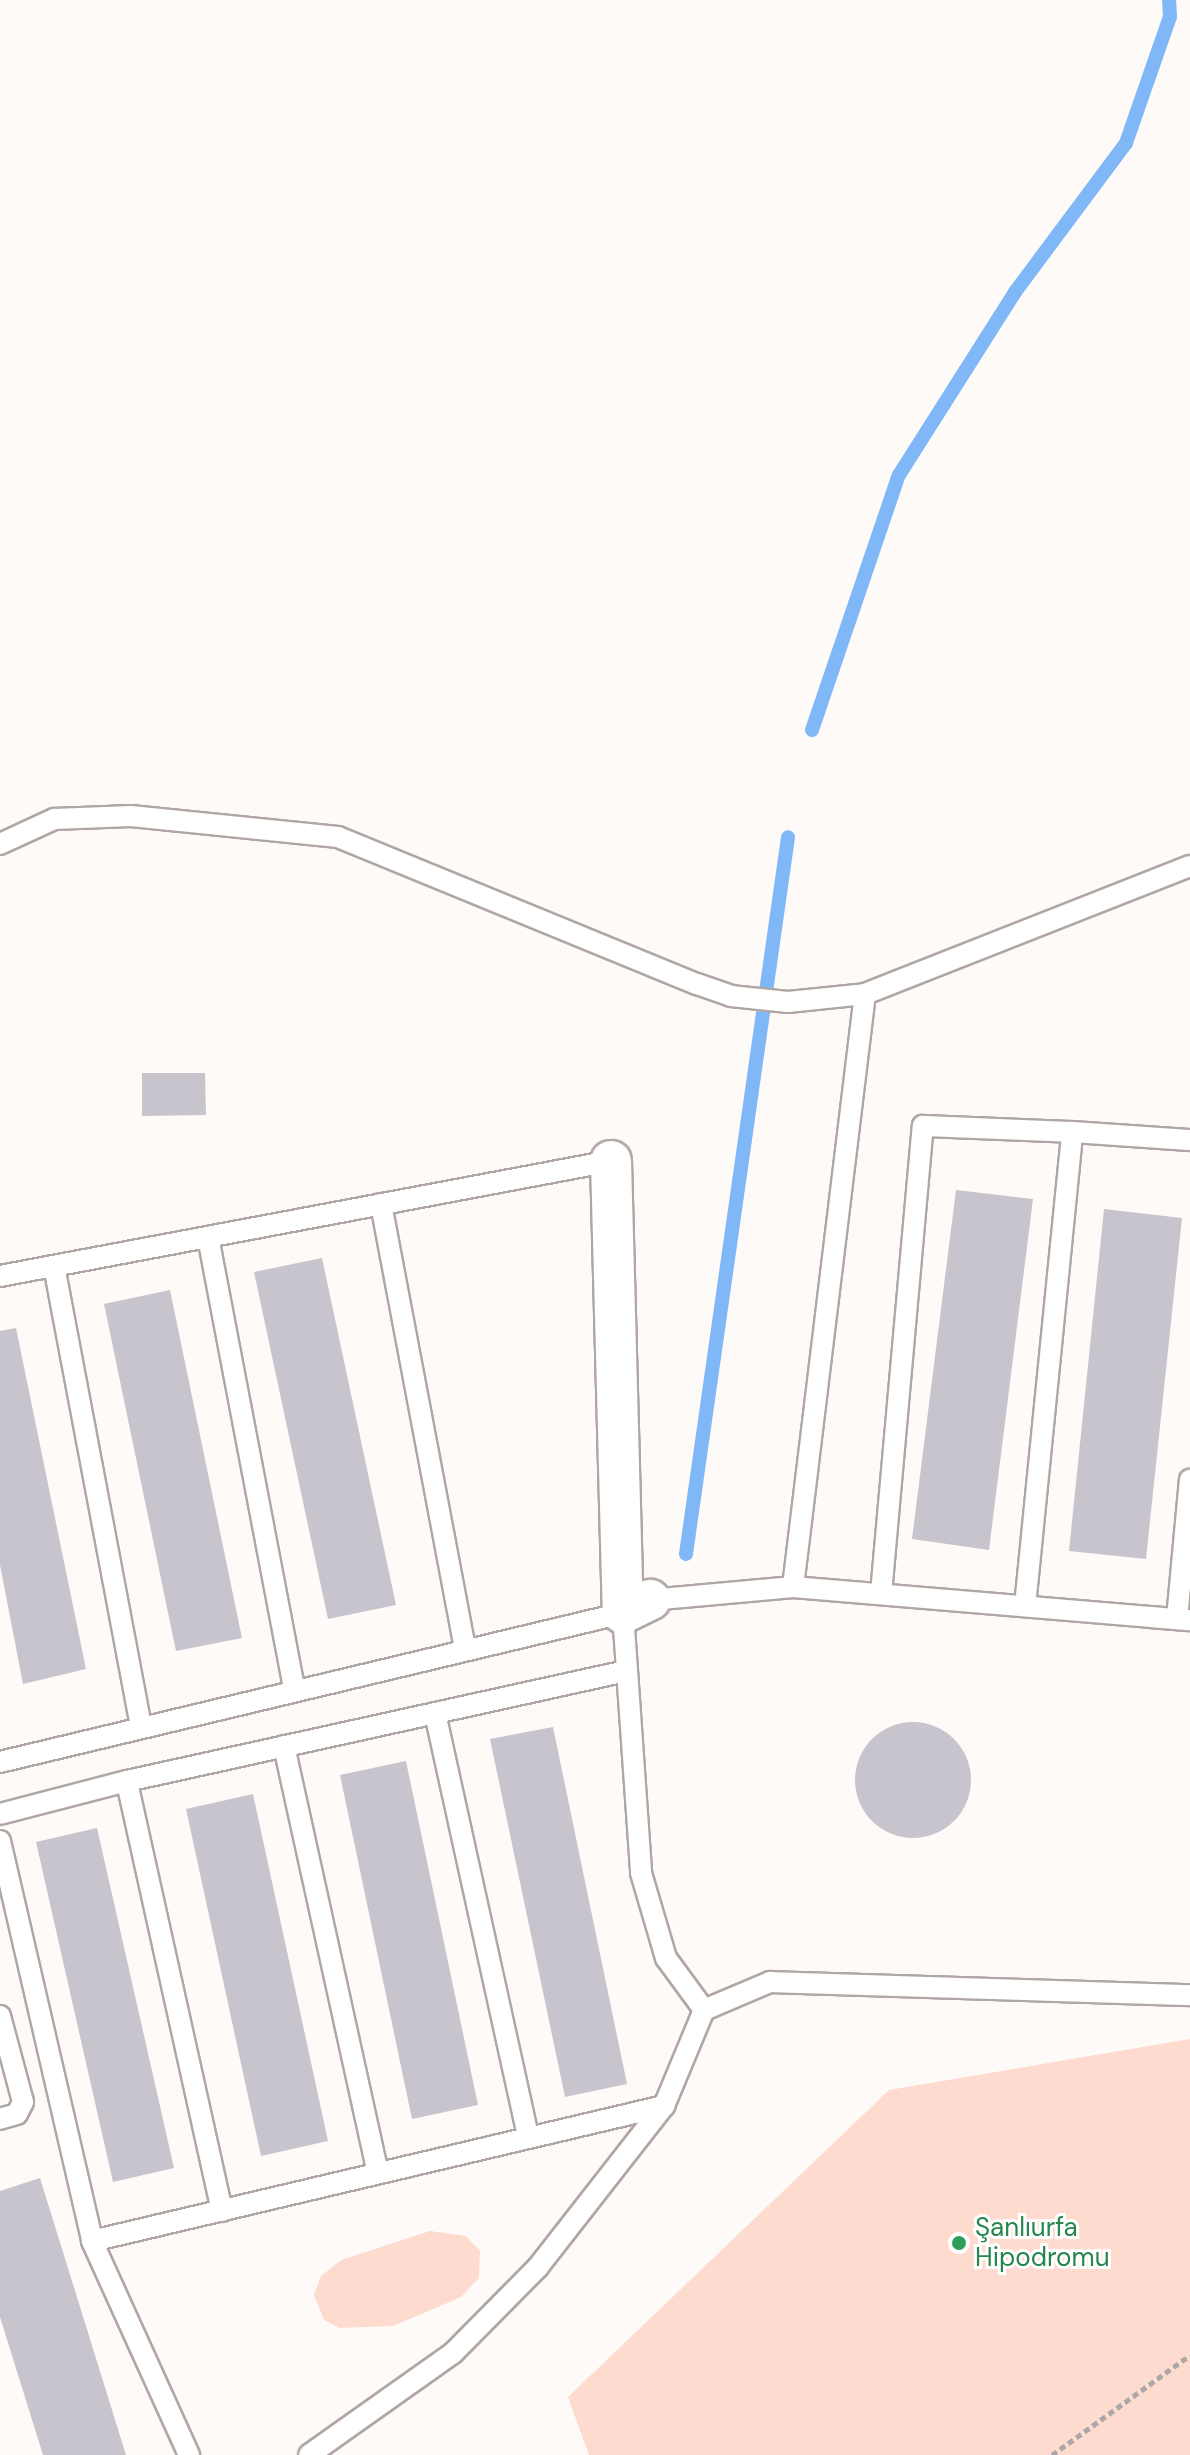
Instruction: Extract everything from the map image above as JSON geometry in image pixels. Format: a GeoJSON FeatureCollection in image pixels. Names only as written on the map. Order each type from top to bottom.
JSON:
{"type":"FeatureCollection","features":[{"type":"Feature","properties":{"kind":"street"},"geometry":{"type":"LineString","coordinates":[[611,1161],[637,1607]]}},
{"type":"Feature","properties":{"kind":"lane"},"geometry":{"type":"LineString","coordinates":[[0,844],[54,819],[131,816],[338,837],[731,996],[788,1002],[865,994],[1190,866]]}},
{"type":"Feature","properties":{"kind":"lane"},"geometry":{"type":"LineString","coordinates":[[793,1587],[865,994]]}},
{"type":"Feature","properties":{"kind":"lane"},"geometry":{"type":"LineString","coordinates":[[881,1594],[923,1126],[1190,1140]]}},
{"type":"Feature","properties":{"kind":"lane"},"geometry":{"type":"LineString","coordinates":[[1025,1606],[1072,1132]]}},
{"type":"Feature","properties":{"kind":"lane"},"geometry":{"type":"LineString","coordinates":[[0,1276],[611,1161]]}},
{"type":"Feature","properties":{"kind":"lane"},"geometry":{"type":"LineString","coordinates":[[381,1204],[465,1649]]}},
{"type":"Feature","properties":{"kind":"lane"},"geometry":{"type":"LineString","coordinates":[[208,1237],[294,1689]]}},
{"type":"Feature","properties":{"kind":"lane"},"geometry":{"type":"LineString","coordinates":[[54,1266],[141,1725]]}},
{"type":"Feature","properties":{"kind":"lane"},"geometry":{"type":"LineString","coordinates":[[0,1762],[141,1725],[637,1607],[793,1587],[1184,1620],[1190,1480]]}},
{"type":"Feature","properties":{"kind":"lane"},"geometry":{"type":"LineString","coordinates":[[637,1607],[626,1671],[641,1873],[666,1958],[704,2010]]}},
{"type":"Feature","properties":{"kind":"lane"},"geometry":{"type":"LineString","coordinates":[[0,1814],[127,1781],[626,1671]]}},
{"type":"Feature","properties":{"kind":"lane"},"geometry":{"type":"LineString","coordinates":[[435,1713],[528,2137]]}},
{"type":"Feature","properties":{"kind":"lane"},"geometry":{"type":"LineString","coordinates":[[284,1746],[378,2173]]}},
{"type":"Feature","properties":{"kind":"lane"},"geometry":{"type":"LineString","coordinates":[[127,1781],[222,2211]]}},
{"type":"Feature","properties":{"kind":"lane"},"geometry":{"type":"LineString","coordinates":[[0,1841],[92,2241],[189,2455]]}},
{"type":"Feature","properties":{"kind":"lane"},"geometry":{"type":"LineString","coordinates":[[309,2455],[453,2353],[538,2267],[664,2106],[704,2010],[770,1982],[1190,1995]]}},
{"type":"Feature","properties":{"kind":"lane"},"geometry":{"type":"LineString","coordinates":[[0,2016],[23,2102],[17,2114],[0,2119]]}},
{"type":"Feature","properties":{"kind":"lane"},"geometry":{"type":"LineString","coordinates":[[92,2241],[664,2106]]}},
{"type":"Feature","properties":{"kind":"path"},"geometry":{"type":"LineString","coordinates":[[1052,2455],[1190,2355]]}},
{"type":"Feature","properties":{"kind":"shaded area","name":"Şanlıurfa Hipodromu"},"geometry":{"type":"Polygon","coordinates":[[[1190,2039],[1190,2455],[589,2455],[568,2397],[889,2090],[1190,2039]]]}},
{"type":"Feature","properties":{"kind":"shaded area"},"geometry":{"type":"Polygon","coordinates":[[[430,2231],[466,2236],[480,2251],[479,2278],[461,2297],[393,2326],[339,2328],[324,2320],[314,2295],[321,2276],[341,2260],[430,2231]]]}},
{"type":"Feature","properties":{"kind":"building"},"geometry":{"type":"Polygon","coordinates":[[[142,1073],[205,1073],[206,1115],[142,1116],[142,1073]]]}},
{"type":"Feature","properties":{"kind":"building"},"geometry":{"type":"Polygon","coordinates":[[[956,1190],[1033,1199],[989,1550],[912,1539],[956,1190]]]}},
{"type":"Feature","properties":{"kind":"building"},"geometry":{"type":"Polygon","coordinates":[[[1104,1209],[1182,1218],[1146,1559],[1069,1551],[1104,1209]]]}},
{"type":"Feature","properties":{"kind":"building"},"geometry":{"type":"Polygon","coordinates":[[[322,1258],[396,1605],[328,1619],[254,1272],[322,1258]]]}},
{"type":"Feature","properties":{"kind":"building"},"geometry":{"type":"Polygon","coordinates":[[[170,1290],[242,1638],[176,1651],[104,1304],[170,1290]]]}},
{"type":"Feature","properties":{"kind":"building"},"geometry":{"type":"Polygon","coordinates":[[[16,1328],[86,1669],[23,1684],[0,1565],[0,1331],[16,1328]]]}},
{"type":"Feature","properties":{"kind":"building"},"geometry":{"type":"Polygon","coordinates":[[[913,1722],[935,1726],[954,1739],[967,1758],[971,1780],[967,1802],[954,1821],[935,1834],[913,1838],[891,1834],[872,1821],[859,1802],[855,1780],[859,1758],[872,1739],[891,1726],[913,1722]]]}},
{"type":"Feature","properties":{"kind":"building"},"geometry":{"type":"Polygon","coordinates":[[[553,1727],[627,2084],[565,2097],[490,1739],[553,1727]]]}},
{"type":"Feature","properties":{"kind":"building"},"geometry":{"type":"Polygon","coordinates":[[[406,1761],[478,2105],[412,2119],[340,1775],[406,1761]]]}},
{"type":"Feature","properties":{"kind":"building"},"geometry":{"type":"Polygon","coordinates":[[[253,1794],[328,2141],[261,2156],[186,1809],[253,1794]]]}},
{"type":"Feature","properties":{"kind":"building"},"geometry":{"type":"Polygon","coordinates":[[[97,1828],[174,2168],[113,2182],[36,1842],[97,1828]]]}},
{"type":"Feature","properties":{"kind":"building"},"geometry":{"type":"Polygon","coordinates":[[[40,2178],[126,2455],[43,2455],[0,2317],[0,2191],[40,2178]]]}},
{"type":"Feature","properties":{"kind":"waterway"},"geometry":{"type":"LineString","coordinates":[[812,730],[899,475],[1015,292],[1126,143],[1170,17],[1169,0]]}},
{"type":"Feature","properties":{"kind":"waterway"},"geometry":{"type":"LineString","coordinates":[[686,1554],[788,837]]}},
{"type":"Feature","properties":{"kind":"place","name":"Şanlıurfa Hipodromu"},"geometry":{"type":"Point","coordinates":[959,2243]}}]}
